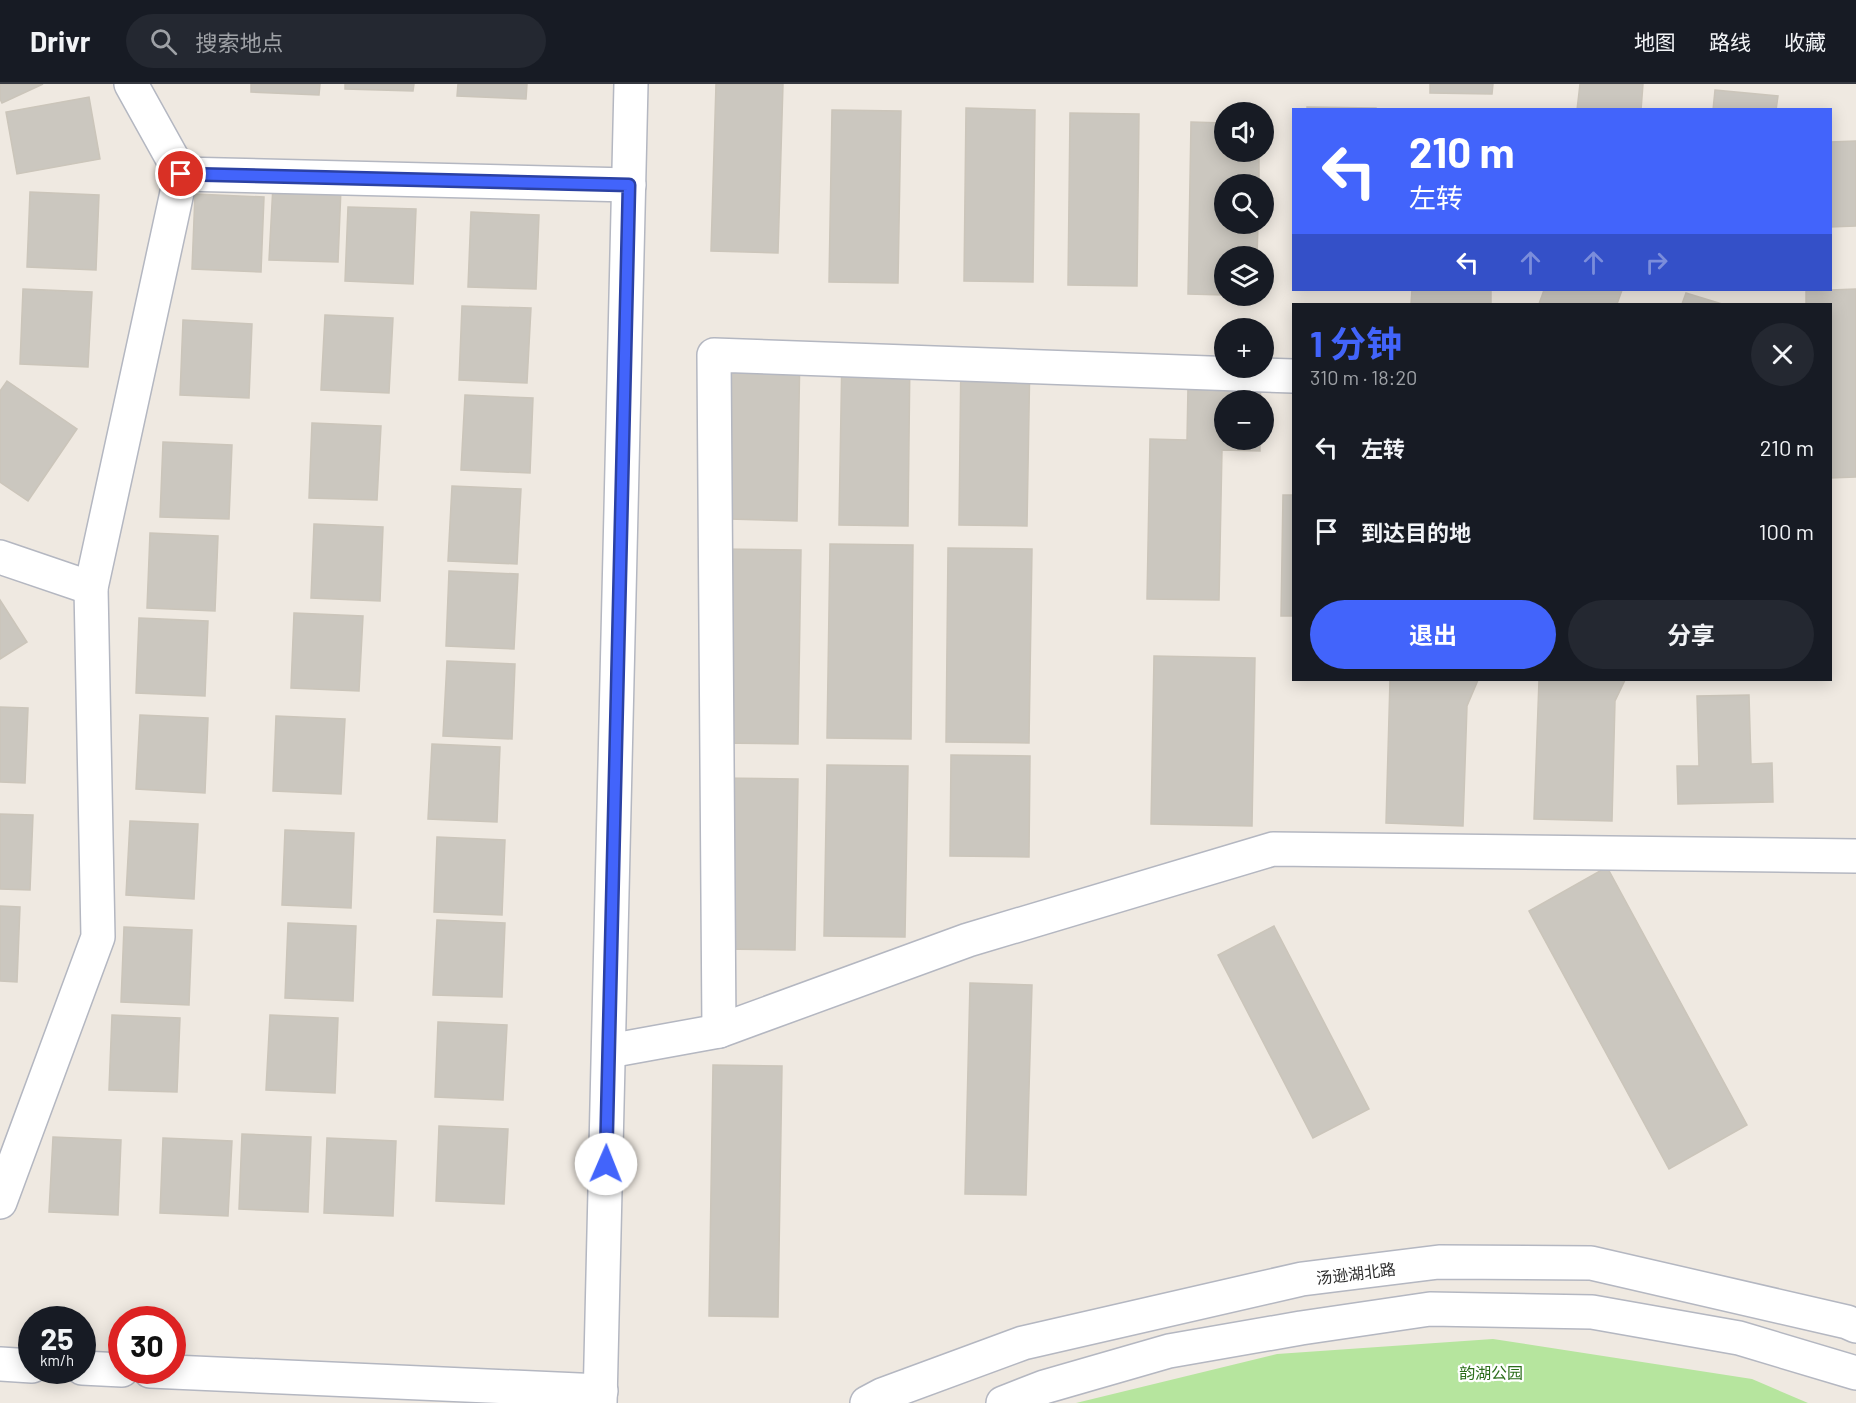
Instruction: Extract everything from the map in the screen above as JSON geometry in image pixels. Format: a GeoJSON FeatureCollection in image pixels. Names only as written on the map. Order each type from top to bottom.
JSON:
{"type":"FeatureCollection","features":[{"type":"Feature","properties":{"kind":"street"},"geometry":{"type":"LineString","coordinates":[[0,1202],[98,937],[91,588],[181,174],[131,84]]}},
{"type":"Feature","properties":{"kind":"street"},"geometry":{"type":"LineString","coordinates":[[186,1373],[600,1397],[631,84]]}},
{"type":"Feature","properties":{"kind":"street"},"geometry":{"type":"LineString","coordinates":[[181,174],[629,185]]}},
{"type":"Feature","properties":{"kind":"street"},"geometry":{"type":"LineString","coordinates":[[719,1031],[714,355],[1292,376]]}},
{"type":"Feature","properties":{"kind":"street"},"geometry":{"type":"LineString","coordinates":[[0,556],[91,588]]}},
{"type":"Feature","properties":{"kind":"street"},"geometry":{"type":"LineString","coordinates":[[609,1051],[719,1031],[968,940],[1273,849],[1856,856]]}},
{"type":"Feature","properties":{"kind":"street","name":"汤逊湖北路"},"geometry":{"type":"LineString","coordinates":[[867,1403],[882,1395],[1023,1343],[1302,1280],[1439,1262],[1591,1263],[1847,1322],[1856,1326]]}},
{"type":"Feature","properties":{"kind":"street"},"geometry":{"type":"LineString","coordinates":[[1003,1403],[1044,1388],[1169,1351],[1430,1309],[1592,1312],[1739,1338],[1856,1373]]}},
{"type":"Feature","properties":{"kind":"street"},"geometry":{"type":"LineString","coordinates":[[0,1364],[18,1365]]}},
{"type":"Feature","properties":{"kind":"green space","name":"韵湖公园"},"geometry":{"type":"Polygon","coordinates":[[[1493,1339],[1752,1379],[1808,1403],[1076,1403],[1277,1354],[1493,1339]]]}},
{"type":"Feature","properties":{"kind":"building"},"geometry":{"type":"Polygon","coordinates":[[[0,84],[43,84],[2,103],[0,84]]]}},
{"type":"Feature","properties":{"kind":"building"},"geometry":{"type":"Polygon","coordinates":[[[251,84],[320,84],[319,95],[251,92],[251,84]]]}},
{"type":"Feature","properties":{"kind":"building"},"geometry":{"type":"Polygon","coordinates":[[[345,84],[414,84],[413,91],[345,89],[345,84]]]}},
{"type":"Feature","properties":{"kind":"building"},"geometry":{"type":"Polygon","coordinates":[[[458,84],[527,84],[526,99],[457,96],[458,84]]]}},
{"type":"Feature","properties":{"kind":"building"},"geometry":{"type":"Polygon","coordinates":[[[716,84],[783,84],[778,253],[711,251],[716,84]]]}},
{"type":"Feature","properties":{"kind":"building"},"geometry":{"type":"Polygon","coordinates":[[[1430,84],[1493,84],[1492,94],[1430,93],[1430,84]]]}},
{"type":"Feature","properties":{"kind":"building"},"geometry":{"type":"Polygon","coordinates":[[[1580,84],[1643,84],[1641,108],[1577,108],[1580,84]]]}},
{"type":"Feature","properties":{"kind":"building"},"geometry":{"type":"Polygon","coordinates":[[[1715,90],[1778,96],[1776,108],[1713,108],[1715,90]]]}},
{"type":"Feature","properties":{"kind":"building"},"geometry":{"type":"Polygon","coordinates":[[[89,97],[100,159],[17,174],[6,112],[89,97]]]}},
{"type":"Feature","properties":{"kind":"building"},"geometry":{"type":"Polygon","coordinates":[[[1307,107],[1376,108],[1307,108],[1307,107]]]}},
{"type":"Feature","properties":{"kind":"building"},"geometry":{"type":"Polygon","coordinates":[[[966,108],[1035,110],[1033,282],[964,281],[966,108]]]}},
{"type":"Feature","properties":{"kind":"building"},"geometry":{"type":"Polygon","coordinates":[[[832,110],[901,111],[898,283],[829,282],[832,110]]]}},
{"type":"Feature","properties":{"kind":"building"},"geometry":{"type":"Polygon","coordinates":[[[1070,113],[1139,114],[1137,286],[1068,285],[1070,113]]]}},
{"type":"Feature","properties":{"kind":"building"},"geometry":{"type":"Polygon","coordinates":[[[1191,122],[1214,123],[1214,162],[1259,162],[1259,174],[1214,174],[1214,234],[1258,234],[1257,246],[1214,246],[1214,295],[1188,294],[1191,122]]]}},
{"type":"Feature","properties":{"kind":"building"},"geometry":{"type":"Polygon","coordinates":[[[1856,141],[1856,226],[1832,227],[1832,142],[1856,141]]]}},
{"type":"Feature","properties":{"kind":"building"},"geometry":{"type":"Polygon","coordinates":[[[273,185],[341,188],[338,262],[269,260],[273,185]]]}},
{"type":"Feature","properties":{"kind":"building"},"geometry":{"type":"Polygon","coordinates":[[[30,192],[99,195],[96,270],[27,267],[30,192]]]}},
{"type":"Feature","properties":{"kind":"building"},"geometry":{"type":"Polygon","coordinates":[[[195,194],[264,197],[261,272],[192,269],[195,194]]]}},
{"type":"Feature","properties":{"kind":"building"},"geometry":{"type":"Polygon","coordinates":[[[348,207],[416,209],[413,284],[345,281],[348,207]]]}},
{"type":"Feature","properties":{"kind":"building"},"geometry":{"type":"Polygon","coordinates":[[[471,212],[539,215],[536,289],[468,287],[471,212]]]}},
{"type":"Feature","properties":{"kind":"building"},"geometry":{"type":"Polygon","coordinates":[[[23,289],[92,292],[88,367],[20,364],[23,289]]]}},
{"type":"Feature","properties":{"kind":"building"},"geometry":{"type":"Polygon","coordinates":[[[1856,289],[1856,477],[1832,478],[1832,303],[1806,303],[1806,291],[1856,289]]]}},
{"type":"Feature","properties":{"kind":"building"},"geometry":{"type":"Polygon","coordinates":[[[1412,291],[1491,291],[1491,303],[1411,303],[1412,291]]]}},
{"type":"Feature","properties":{"kind":"building"},"geometry":{"type":"Polygon","coordinates":[[[1544,291],[1622,291],[1617,303],[1539,303],[1544,291]]]}},
{"type":"Feature","properties":{"kind":"building"},"geometry":{"type":"Polygon","coordinates":[[[1686,293],[1719,303],[1682,303],[1686,293]]]}},
{"type":"Feature","properties":{"kind":"building"},"geometry":{"type":"Polygon","coordinates":[[[462,306],[531,308],[527,383],[459,380],[462,306]]]}},
{"type":"Feature","properties":{"kind":"building"},"geometry":{"type":"Polygon","coordinates":[[[325,315],[393,318],[389,393],[321,390],[325,315]]]}},
{"type":"Feature","properties":{"kind":"building"},"geometry":{"type":"Polygon","coordinates":[[[183,320],[252,324],[249,398],[180,395],[183,320]]]}},
{"type":"Feature","properties":{"kind":"building"},"geometry":{"type":"Polygon","coordinates":[[[731,347],[800,348],[797,521],[729,519],[731,347]]]}},
{"type":"Feature","properties":{"kind":"building"},"geometry":{"type":"Polygon","coordinates":[[[842,352],[910,353],[908,526],[839,525],[842,352]]]}},
{"type":"Feature","properties":{"kind":"building"},"geometry":{"type":"Polygon","coordinates":[[[961,353],[1030,354],[1027,526],[959,525],[961,353]]]}},
{"type":"Feature","properties":{"kind":"building"},"geometry":{"type":"Polygon","coordinates":[[[7,381],[77,429],[28,501],[0,482],[0,391],[7,381]]]}},
{"type":"Feature","properties":{"kind":"building"},"geometry":{"type":"Polygon","coordinates":[[[1188,387],[1261,388],[1261,390],[1214,390],[1214,450],[1222,450],[1219,600],[1147,599],[1150,439],[1187,440],[1188,387]]]}},
{"type":"Feature","properties":{"kind":"building"},"geometry":{"type":"Polygon","coordinates":[[[465,395],[533,398],[530,473],[461,470],[465,395]]]}},
{"type":"Feature","properties":{"kind":"building"},"geometry":{"type":"Polygon","coordinates":[[[312,423],[381,426],[377,500],[309,498],[312,423]]]}},
{"type":"Feature","properties":{"kind":"building"},"geometry":{"type":"Polygon","coordinates":[[[163,442],[232,445],[229,519],[160,517],[163,442]]]}},
{"type":"Feature","properties":{"kind":"building"},"geometry":{"type":"Polygon","coordinates":[[[452,486],[521,489],[517,564],[448,561],[452,486]]]}},
{"type":"Feature","properties":{"kind":"building"},"geometry":{"type":"Polygon","coordinates":[[[1283,495],[1292,495],[1292,616],[1281,616],[1283,495]]]}},
{"type":"Feature","properties":{"kind":"building"},"geometry":{"type":"Polygon","coordinates":[[[314,524],[383,527],[380,601],[311,598],[314,524]]]}},
{"type":"Feature","properties":{"kind":"building"},"geometry":{"type":"Polygon","coordinates":[[[150,533],[218,536],[215,611],[147,608],[150,533]]]}},
{"type":"Feature","properties":{"kind":"building"},"geometry":{"type":"Polygon","coordinates":[[[830,544],[913,545],[911,739],[827,738],[830,544]]]}},
{"type":"Feature","properties":{"kind":"building"},"geometry":{"type":"Polygon","coordinates":[[[948,548],[1032,549],[1029,743],[946,742],[948,548]]]}},
{"type":"Feature","properties":{"kind":"building"},"geometry":{"type":"Polygon","coordinates":[[[717,549],[801,550],[798,744],[714,743],[717,549]]]}},
{"type":"Feature","properties":{"kind":"building"},"geometry":{"type":"Polygon","coordinates":[[[449,571],[518,574],[514,649],[446,646],[449,571]]]}},
{"type":"Feature","properties":{"kind":"building"},"geometry":{"type":"Polygon","coordinates":[[[0,600],[27,642],[0,659],[0,600]]]}},
{"type":"Feature","properties":{"kind":"building"},"geometry":{"type":"Polygon","coordinates":[[[294,613],[363,616],[359,691],[291,688],[294,613]]]}},
{"type":"Feature","properties":{"kind":"building"},"geometry":{"type":"Polygon","coordinates":[[[139,618],[208,621],[205,696],[136,693],[139,618]]]}},
{"type":"Feature","properties":{"kind":"building"},"geometry":{"type":"Polygon","coordinates":[[[1154,656],[1255,658],[1252,826],[1151,824],[1154,656]]]}},
{"type":"Feature","properties":{"kind":"building"},"geometry":{"type":"Polygon","coordinates":[[[447,661],[515,664],[512,739],[443,736],[447,661]]]}},
{"type":"Feature","properties":{"kind":"building"},"geometry":{"type":"Polygon","coordinates":[[[1390,681],[1478,681],[1467,706],[1463,826],[1386,823],[1390,681]]]}},
{"type":"Feature","properties":{"kind":"building"},"geometry":{"type":"Polygon","coordinates":[[[1539,681],[1625,681],[1615,701],[1612,821],[1534,819],[1539,681]]]}},
{"type":"Feature","properties":{"kind":"building"},"geometry":{"type":"Polygon","coordinates":[[[1749,695],[1751,764],[1772,763],[1773,802],[1678,804],[1677,766],[1699,766],[1697,696],[1749,695]]]}},
{"type":"Feature","properties":{"kind":"building"},"geometry":{"type":"Polygon","coordinates":[[[0,707],[28,708],[25,783],[0,782],[0,707]]]}},
{"type":"Feature","properties":{"kind":"building"},"geometry":{"type":"Polygon","coordinates":[[[140,715],[208,718],[205,793],[136,789],[140,715]]]}},
{"type":"Feature","properties":{"kind":"building"},"geometry":{"type":"Polygon","coordinates":[[[276,716],[345,719],[341,794],[273,791],[276,716]]]}},
{"type":"Feature","properties":{"kind":"building"},"geometry":{"type":"Polygon","coordinates":[[[432,744],[500,747],[497,822],[428,819],[432,744]]]}},
{"type":"Feature","properties":{"kind":"building"},"geometry":{"type":"Polygon","coordinates":[[[951,755],[1030,756],[1029,857],[950,856],[951,755]]]}},
{"type":"Feature","properties":{"kind":"building"},"geometry":{"type":"Polygon","coordinates":[[[827,765],[908,766],[905,937],[824,936],[827,765]]]}},
{"type":"Feature","properties":{"kind":"building"},"geometry":{"type":"Polygon","coordinates":[[[717,778],[798,779],[795,950],[714,949],[717,778]]]}},
{"type":"Feature","properties":{"kind":"building"},"geometry":{"type":"Polygon","coordinates":[[[0,814],[33,815],[30,890],[0,889],[0,814]]]}},
{"type":"Feature","properties":{"kind":"building"},"geometry":{"type":"Polygon","coordinates":[[[130,821],[198,824],[194,899],[126,895],[130,821]]]}},
{"type":"Feature","properties":{"kind":"building"},"geometry":{"type":"Polygon","coordinates":[[[285,830],[354,833],[351,908],[282,905],[285,830]]]}},
{"type":"Feature","properties":{"kind":"building"},"geometry":{"type":"Polygon","coordinates":[[[437,837],[505,840],[502,915],[434,912],[437,837]]]}},
{"type":"Feature","properties":{"kind":"building"},"geometry":{"type":"Polygon","coordinates":[[[1607,867],[1747,1125],[1669,1169],[1529,911],[1607,867]]]}},
{"type":"Feature","properties":{"kind":"building"},"geometry":{"type":"Polygon","coordinates":[[[0,906],[20,907],[17,982],[0,981],[0,906]]]}},
{"type":"Feature","properties":{"kind":"building"},"geometry":{"type":"Polygon","coordinates":[[[437,920],[505,923],[502,997],[433,995],[437,920]]]}},
{"type":"Feature","properties":{"kind":"building"},"geometry":{"type":"Polygon","coordinates":[[[288,923],[356,926],[353,1001],[285,998],[288,923]]]}},
{"type":"Feature","properties":{"kind":"building"},"geometry":{"type":"Polygon","coordinates":[[[1274,926],[1369,1109],[1313,1138],[1218,955],[1274,926]]]}},
{"type":"Feature","properties":{"kind":"building"},"geometry":{"type":"Polygon","coordinates":[[[124,927],[192,930],[189,1005],[121,1002],[124,927]]]}},
{"type":"Feature","properties":{"kind":"building"},"geometry":{"type":"Polygon","coordinates":[[[970,983],[1032,985],[1026,1195],[965,1194],[970,983]]]}},
{"type":"Feature","properties":{"kind":"building"},"geometry":{"type":"Polygon","coordinates":[[[112,1015],[180,1018],[177,1092],[109,1090],[112,1015]]]}},
{"type":"Feature","properties":{"kind":"building"},"geometry":{"type":"Polygon","coordinates":[[[270,1015],[338,1018],[335,1093],[266,1090],[270,1015]]]}},
{"type":"Feature","properties":{"kind":"building"},"geometry":{"type":"Polygon","coordinates":[[[438,1022],[507,1025],[503,1100],[435,1097],[438,1022]]]}},
{"type":"Feature","properties":{"kind":"building"},"geometry":{"type":"Polygon","coordinates":[[[713,1065],[782,1066],[778,1317],[709,1316],[713,1065]]]}},
{"type":"Feature","properties":{"kind":"building"},"geometry":{"type":"Polygon","coordinates":[[[439,1126],[508,1129],[504,1204],[436,1201],[439,1126]]]}},
{"type":"Feature","properties":{"kind":"building"},"geometry":{"type":"Polygon","coordinates":[[[242,1134],[311,1137],[308,1212],[239,1209],[242,1134]]]}},
{"type":"Feature","properties":{"kind":"building"},"geometry":{"type":"Polygon","coordinates":[[[53,1137],[121,1140],[118,1215],[49,1212],[53,1137]]]}},
{"type":"Feature","properties":{"kind":"building"},"geometry":{"type":"Polygon","coordinates":[[[163,1138],[232,1141],[228,1216],[160,1213],[163,1138]]]}},
{"type":"Feature","properties":{"kind":"building"},"geometry":{"type":"Polygon","coordinates":[[[327,1138],[396,1141],[393,1216],[324,1213],[327,1138]]]}},
{"type":"Feature","properties":{"kind":"route"},"geometry":{"type":"LineString","coordinates":[[181,174],[629,185],[606,1164]]}}]}
